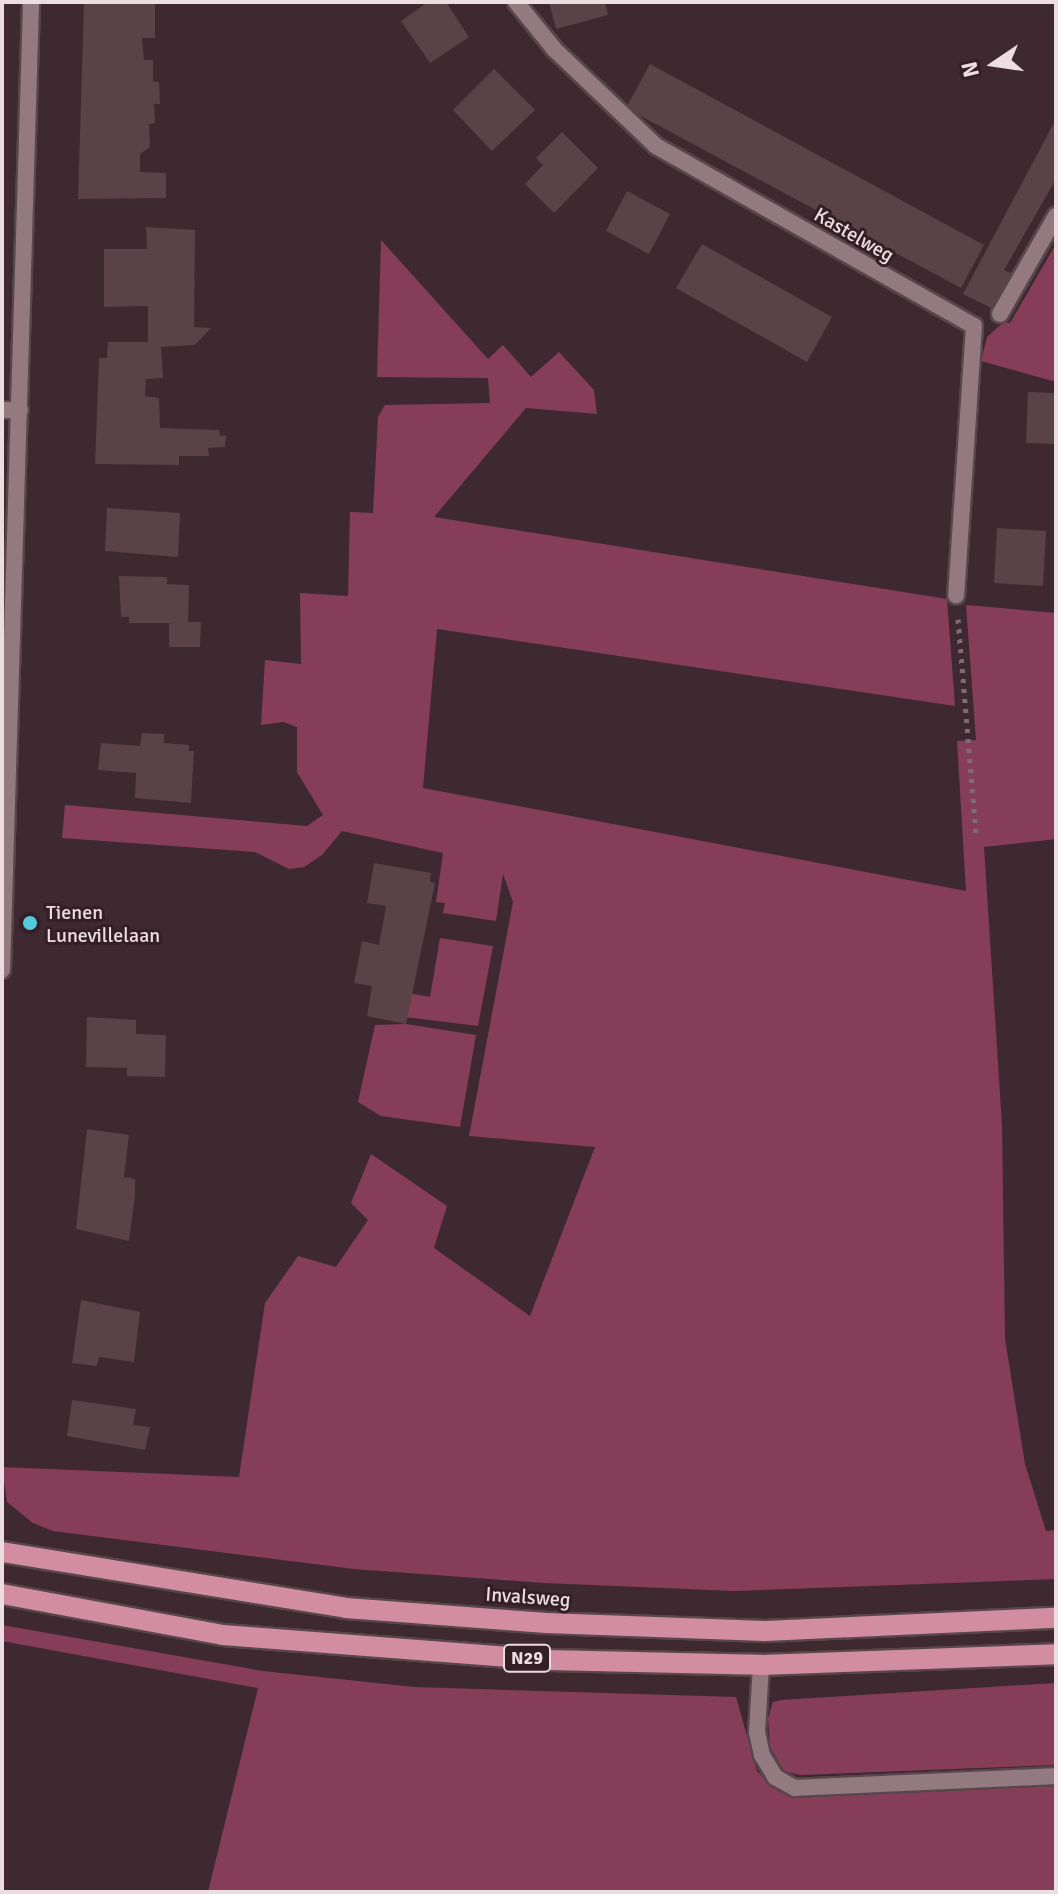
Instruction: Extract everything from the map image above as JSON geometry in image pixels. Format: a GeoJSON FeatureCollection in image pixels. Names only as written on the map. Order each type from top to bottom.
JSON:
{"type":"FeatureCollection","features":[{"type":"Feature","properties":{"kind":"main road","name":"Invalsweg"},"geometry":{"type":"LineString","coordinates":[[2,1552],[346,1608],[546,1623],[765,1631],[1056,1618]]}},
{"type":"Feature","properties":{"kind":"main road","name":"N29"},"geometry":{"type":"LineString","coordinates":[[2,1594],[223,1635],[548,1660],[761,1665],[1056,1654]]}},
{"type":"Feature","properties":{"kind":"street"},"geometry":{"type":"LineString","coordinates":[[2,970],[31,2]]}},
{"type":"Feature","properties":{"kind":"street","name":"Kastelweg"},"geometry":{"type":"LineString","coordinates":[[516,2],[555,50],[656,146],[974,326],[956,595]]}},
{"type":"Feature","properties":{"kind":"street"},"geometry":{"type":"LineString","coordinates":[[1000,314],[1056,216]]}},
{"type":"Feature","properties":{"kind":"street"},"geometry":{"type":"LineString","coordinates":[[2,410],[20,410]]}},
{"type":"Feature","properties":{"kind":"street"},"geometry":{"type":"LineString","coordinates":[[761,1665],[757,1732],[762,1755],[775,1777],[795,1788],[1056,1776]]}},
{"type":"Feature","properties":{"kind":"path"},"geometry":{"type":"LineString","coordinates":[[956,595],[976,833]]}},
{"type":"Feature","properties":{"kind":"shaded area"},"geometry":{"type":"Polygon","coordinates":[[[381,240],[488,359],[503,345],[531,377],[559,352],[594,390],[597,414],[526,408],[434,517],[947,599],[955,706],[437,629],[423,788],[966,891],[957,741],[976,740],[966,605],[1056,613],[1056,839],[984,847],[1002,1125],[1005,1339],[1025,1464],[1046,1531],[1056,1530],[1056,1579],[734,1591],[544,1583],[354,1569],[53,1531],[33,1523],[7,1502],[2,1467],[239,1477],[265,1303],[298,1256],[336,1267],[368,1220],[351,1203],[371,1154],[447,1206],[434,1248],[530,1316],[595,1147],[469,1136],[513,902],[503,874],[496,921],[443,913],[445,903],[436,902],[443,853],[342,831],[322,855],[304,867],[289,869],[255,852],[62,838],[65,805],[307,826],[323,815],[297,772],[297,727],[283,722],[261,725],[265,660],[301,664],[300,593],[348,596],[350,512],[373,513],[378,417],[385,405],[490,403],[488,378],[377,377],[381,240]]]}},
{"type":"Feature","properties":{"kind":"shaded area"},"geometry":{"type":"Polygon","coordinates":[[[1056,244],[1056,382],[981,361],[987,337],[1004,322],[1010,323],[1056,244]]]}},
{"type":"Feature","properties":{"kind":"shaded area"},"geometry":{"type":"Polygon","coordinates":[[[440,938],[493,946],[478,1026],[405,1017],[408,993],[430,997],[440,938]]]}},
{"type":"Feature","properties":{"kind":"shaded area"},"geometry":{"type":"Polygon","coordinates":[[[406,1024],[476,1035],[460,1127],[381,1116],[358,1102],[375,1025],[406,1024]]]}},
{"type":"Feature","properties":{"kind":"shaded area"},"geometry":{"type":"Polygon","coordinates":[[[2,1625],[263,1671],[414,1687],[736,1697],[757,1771],[779,1792],[800,1796],[1056,1786],[1056,1892],[208,1892],[258,1688],[2,1641],[2,1625]]]}},
{"type":"Feature","properties":{"kind":"shaded area"},"geometry":{"type":"Polygon","coordinates":[[[1056,1683],[1056,1765],[800,1775],[784,1771],[770,1747],[768,1718],[773,1702],[781,1700],[1056,1683]]]}},
{"type":"Feature","properties":{"kind":"building"},"geometry":{"type":"Polygon","coordinates":[[[84,2],[155,2],[155,38],[142,38],[144,60],[153,60],[153,82],[159,82],[160,104],[154,104],[155,123],[149,124],[150,147],[140,154],[140,172],[166,173],[166,198],[78,199],[84,2]]]}},
{"type":"Feature","properties":{"kind":"building"},"geometry":{"type":"Polygon","coordinates":[[[428,2],[446,2],[469,37],[430,63],[401,21],[428,2]]]}},
{"type":"Feature","properties":{"kind":"building"},"geometry":{"type":"Polygon","coordinates":[[[549,2],[605,2],[608,15],[556,29],[549,2]]]}},
{"type":"Feature","properties":{"kind":"building"},"geometry":{"type":"Polygon","coordinates":[[[650,64],[984,245],[961,288],[626,108],[650,64]]]}},
{"type":"Feature","properties":{"kind":"building"},"geometry":{"type":"Polygon","coordinates":[[[494,69],[535,110],[492,151],[453,110],[494,69]]]}},
{"type":"Feature","properties":{"kind":"building"},"geometry":{"type":"Polygon","coordinates":[[[1056,119],[1056,179],[1004,270],[1013,274],[993,309],[963,294],[1056,119]]]}},
{"type":"Feature","properties":{"kind":"building"},"geometry":{"type":"Polygon","coordinates":[[[562,132],[598,168],[554,213],[525,184],[543,165],[536,158],[562,132]]]}},
{"type":"Feature","properties":{"kind":"building"},"geometry":{"type":"Polygon","coordinates":[[[627,191],[670,214],[649,254],[606,231],[627,191]]]}},
{"type":"Feature","properties":{"kind":"building"},"geometry":{"type":"Polygon","coordinates":[[[146,227],[195,230],[194,327],[211,328],[195,345],[161,347],[163,378],[146,379],[145,396],[159,398],[160,428],[219,430],[220,436],[226,435],[225,447],[208,448],[209,456],[179,456],[179,465],[95,464],[99,358],[107,358],[108,342],[148,342],[148,306],[104,307],[104,249],[147,249],[146,227]]]}},
{"type":"Feature","properties":{"kind":"building"},"geometry":{"type":"Polygon","coordinates":[[[702,244],[832,317],[807,362],[676,288],[702,244]]]}},
{"type":"Feature","properties":{"kind":"building"},"geometry":{"type":"Polygon","coordinates":[[[1028,392],[1056,393],[1056,444],[1026,443],[1028,392]]]}},
{"type":"Feature","properties":{"kind":"building"},"geometry":{"type":"Polygon","coordinates":[[[107,508],[180,513],[178,557],[105,551],[107,508]]]}},
{"type":"Feature","properties":{"kind":"building"},"geometry":{"type":"Polygon","coordinates":[[[997,528],[1046,531],[1043,586],[994,583],[997,528]]]}},
{"type":"Feature","properties":{"kind":"building"},"geometry":{"type":"Polygon","coordinates":[[[119,576],[167,577],[167,584],[189,585],[188,622],[201,622],[200,647],[169,647],[169,623],[129,623],[129,617],[121,617],[119,576]]]}},
{"type":"Feature","properties":{"kind":"building"},"geometry":{"type":"Polygon","coordinates":[[[142,733],[164,734],[164,743],[189,745],[189,751],[194,751],[191,803],[135,798],[136,773],[98,770],[101,743],[140,746],[142,733]]]}},
{"type":"Feature","properties":{"kind":"building"},"geometry":{"type":"Polygon","coordinates":[[[374,863],[431,873],[430,882],[435,883],[406,1024],[367,1016],[372,986],[354,983],[362,941],[379,945],[386,906],[367,903],[374,863]]]}},
{"type":"Feature","properties":{"kind":"building"},"geometry":{"type":"Polygon","coordinates":[[[87,1017],[136,1020],[136,1034],[166,1035],[165,1077],[127,1076],[127,1068],[86,1067],[87,1017]]]}},
{"type":"Feature","properties":{"kind":"building"},"geometry":{"type":"Polygon","coordinates":[[[87,1129],[129,1135],[124,1177],[135,1179],[135,1196],[129,1241],[76,1229],[87,1129]]]}},
{"type":"Feature","properties":{"kind":"building"},"geometry":{"type":"Polygon","coordinates":[[[81,1300],[140,1312],[134,1362],[99,1357],[97,1366],[72,1363],[81,1300]]]}},
{"type":"Feature","properties":{"kind":"building"},"geometry":{"type":"Polygon","coordinates":[[[72,1400],[136,1409],[133,1425],[150,1427],[145,1450],[67,1436],[72,1400]]]}},
{"type":"Feature","properties":{"kind":"place","name":"Tienen Lunevillelaan"},"geometry":{"type":"Point","coordinates":[30,923]}}]}
